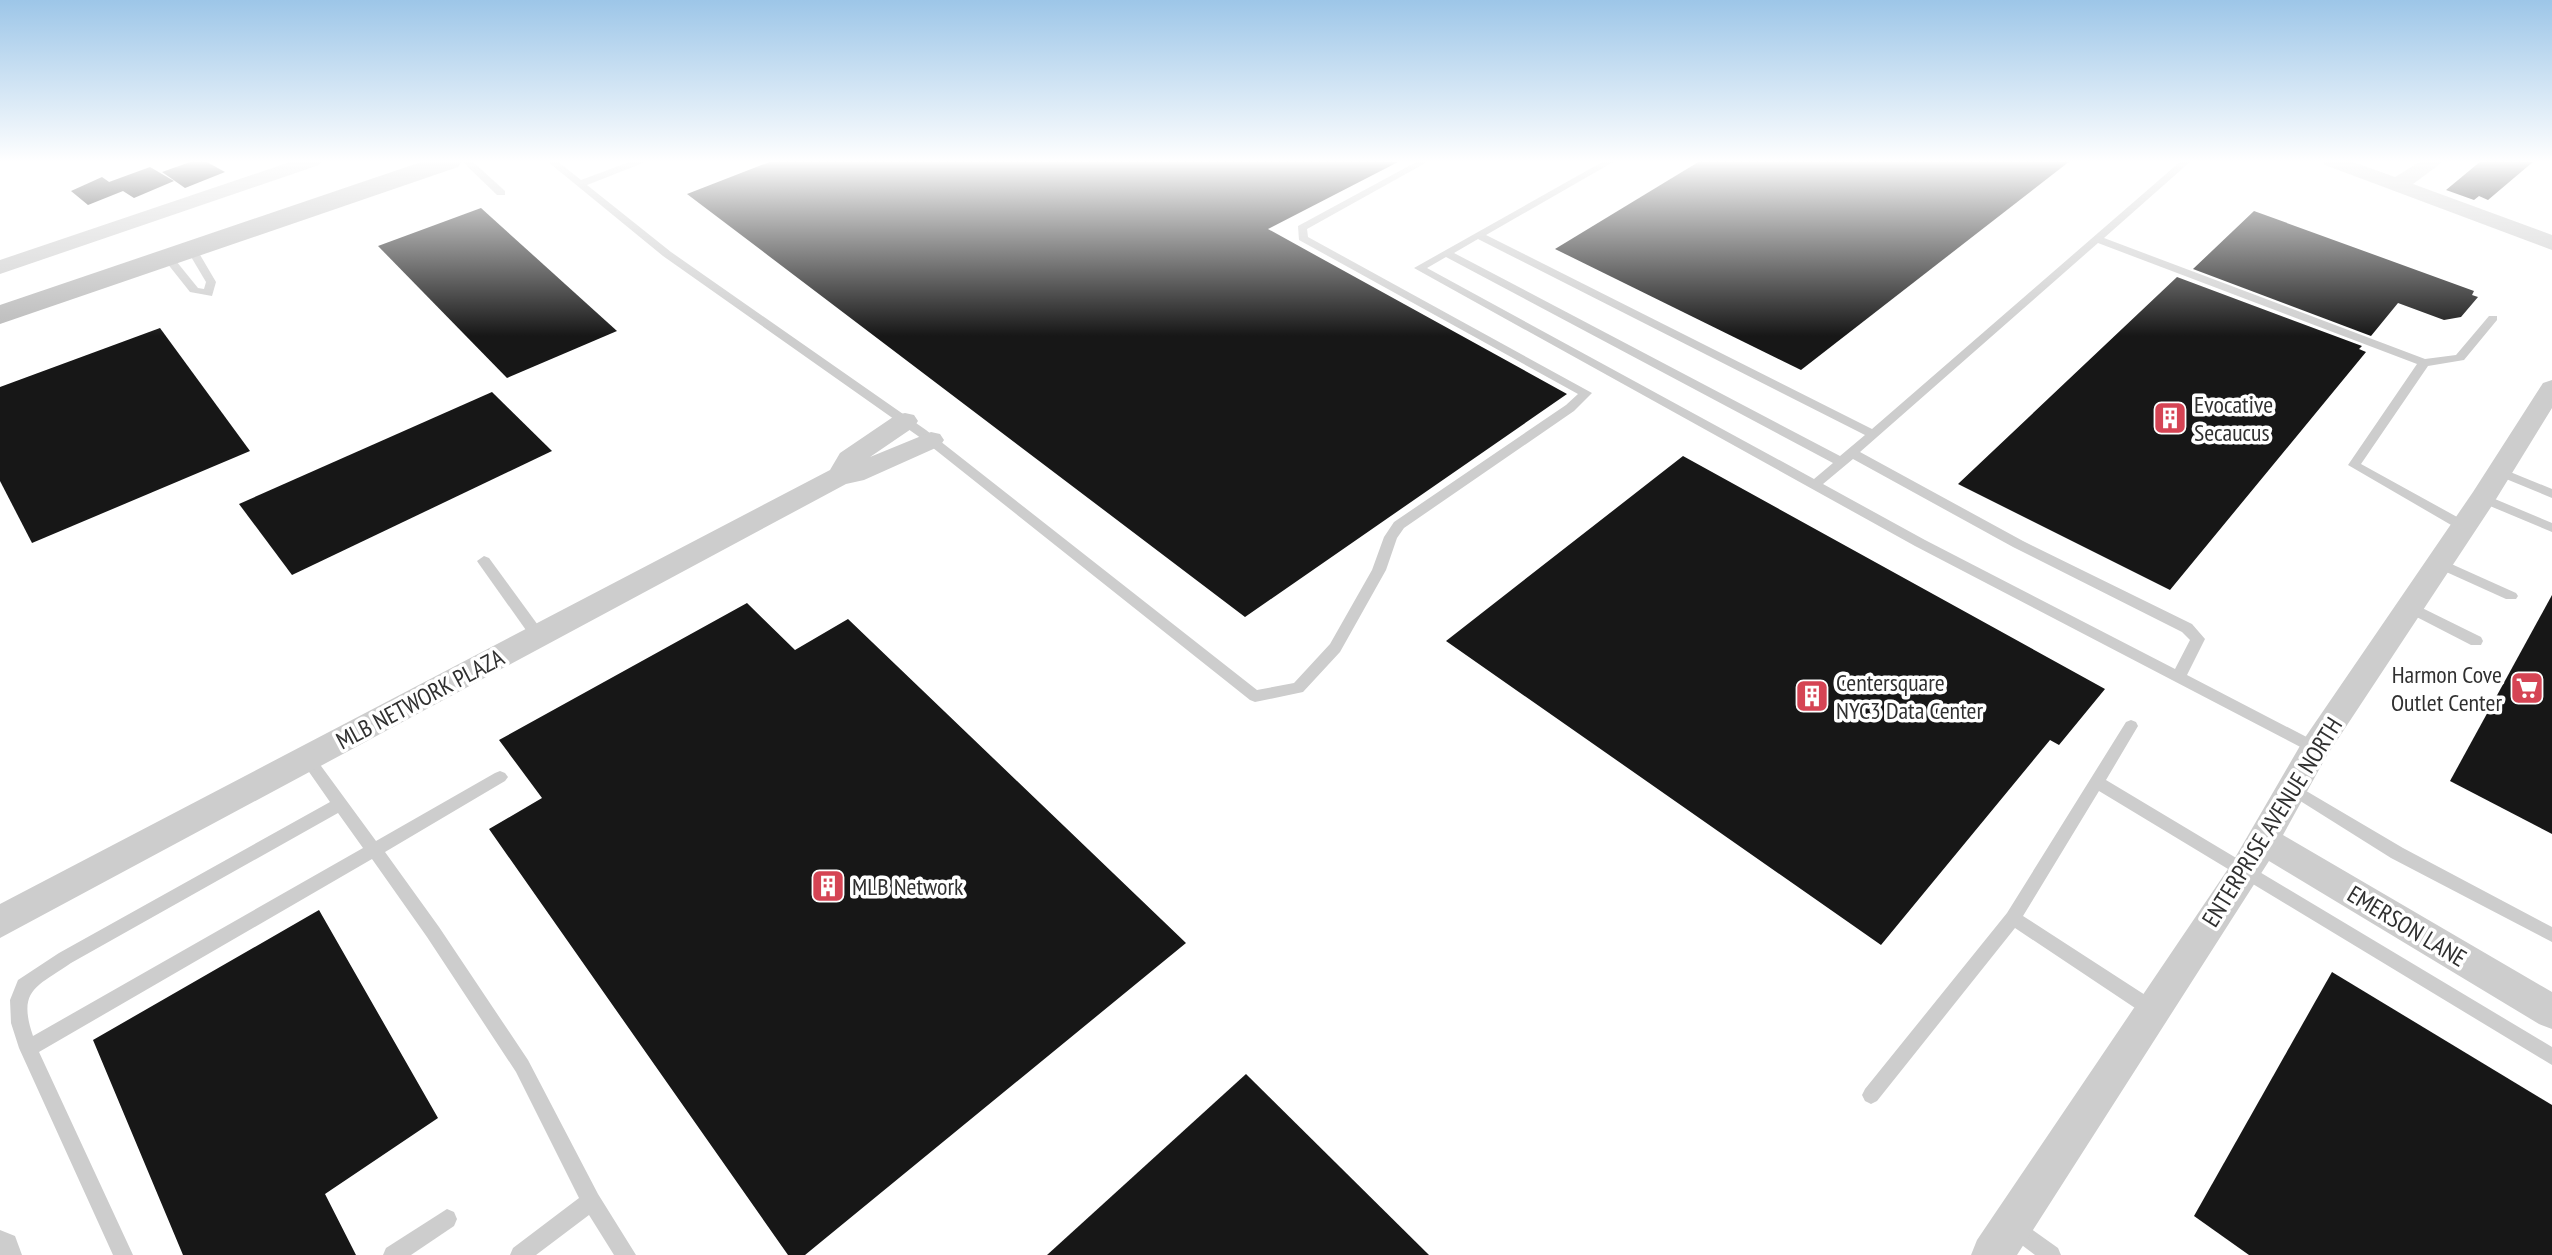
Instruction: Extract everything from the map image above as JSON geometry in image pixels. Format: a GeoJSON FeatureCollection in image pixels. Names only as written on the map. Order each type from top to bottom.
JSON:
{"type":"FeatureCollection","features":[{"type":"Feature","properties":{"kind":"main road"},"geometry":{"type":"LineString","coordinates":[[0,295],[218,220]]}},
{"type":"Feature","properties":{"kind":"main road"},"geometry":{"type":"LineString","coordinates":[[0,315],[280,220]]}},
{"type":"Feature","properties":{"kind":"street"},"geometry":{"type":"LineString","coordinates":[[0,267],[140,220]]}},
{"type":"Feature","properties":{"kind":"street"},"geometry":{"type":"LineString","coordinates":[[2490,220],[2552,243]]}},
{"type":"Feature","properties":{"kind":"street","name":"ENTERPRISE AVENUE NORTH"},"geometry":{"type":"LineString","coordinates":[[2002,1240],[2244,873],[2315,748],[2483,498],[2552,388]]}},
{"type":"Feature","properties":{"kind":"street"},"geometry":{"type":"LineString","coordinates":[[840,476],[849,459],[905,421]]}},
{"type":"Feature","properties":{"kind":"street"},"geometry":{"type":"LineString","coordinates":[[840,476],[855,474],[931,440]]}},
{"type":"Feature","properties":{"kind":"street","name":"MLB NETWORK PLAZA"},"geometry":{"type":"LineString","coordinates":[[0,922],[840,476]]}},
{"type":"Feature","properties":{"kind":"street","name":"EMERSON LANE"},"geometry":{"type":"LineString","coordinates":[[2262,840],[2552,1012]]}},
{"type":"Feature","properties":{"kind":"lane"},"geometry":{"type":"LineString","coordinates":[[624,220],[667,254],[931,440],[1255,696],[1298,688],[1335,648],[1379,570],[1391,537],[1399,525],[1570,408],[1586,393],[1303,238],[1302,228],[1317,220]]}},
{"type":"Feature","properties":{"kind":"lane"},"geometry":{"type":"LineString","coordinates":[[1506,220],[1419,268],[1920,543],[2315,748]]}},
{"type":"Feature","properties":{"kind":"lane"},"geometry":{"type":"LineString","coordinates":[[1816,484],[2118,220]]}},
{"type":"Feature","properties":{"kind":"lane"},"geometry":{"type":"LineString","coordinates":[[1478,235],[1873,434]]}},
{"type":"Feature","properties":{"kind":"lane"},"geometry":{"type":"LineString","coordinates":[[2096,239],[2424,363],[2460,358],[2493,318]]}},
{"type":"Feature","properties":{"kind":"lane"},"geometry":{"type":"LineString","coordinates":[[1446,253],[2187,628],[2198,639],[2178,678]]}},
{"type":"Feature","properties":{"kind":"lane"},"geometry":{"type":"LineString","coordinates":[[2424,363],[2354,465],[2463,526]]}},
{"type":"Feature","properties":{"kind":"lane"},"geometry":{"type":"LineString","coordinates":[[2498,471],[2552,494]]}},
{"type":"Feature","properties":{"kind":"lane"},"geometry":{"type":"LineString","coordinates":[[2483,498],[2552,528]]}},
{"type":"Feature","properties":{"kind":"lane"},"geometry":{"type":"LineString","coordinates":[[484,561],[538,636]]}},
{"type":"Feature","properties":{"kind":"lane"},"geometry":{"type":"LineString","coordinates":[[2438,563],[2511,596]]}},
{"type":"Feature","properties":{"kind":"lane"},"geometry":{"type":"LineString","coordinates":[[2410,607],[2476,641]]}},
{"type":"Feature","properties":{"kind":"lane"},"geometry":{"type":"LineString","coordinates":[[1871,1095],[2012,918],[2131,726]]}},
{"type":"Feature","properties":{"kind":"lane"},"geometry":{"type":"LineString","coordinates":[[308,759],[433,932],[522,1066],[591,1200],[626,1255]]}},
{"type":"Feature","properties":{"kind":"lane"},"geometry":{"type":"LineString","coordinates":[[28,1048],[500,777]]}},
{"type":"Feature","properties":{"kind":"lane"},"geometry":{"type":"LineString","coordinates":[[2097,782],[2552,1057]]}},
{"type":"Feature","properties":{"kind":"lane"},"geometry":{"type":"LineString","coordinates":[[2291,788],[2398,853],[2552,935]]}},
{"type":"Feature","properties":{"kind":"lane"},"geometry":{"type":"LineString","coordinates":[[123,1255],[28,1048],[20,1023],[19,1000],[24,986],[65,958],[342,803]]}},
{"type":"Feature","properties":{"kind":"lane"},"geometry":{"type":"LineString","coordinates":[[2012,918],[2153,1010]]}},
{"type":"Feature","properties":{"kind":"lane"},"geometry":{"type":"LineString","coordinates":[[520,1255],[591,1200]]}},
{"type":"Feature","properties":{"kind":"lane"},"geometry":{"type":"LineString","coordinates":[[393,1255],[447,1219]]}},
{"type":"Feature","properties":{"kind":"lane"},"geometry":{"type":"LineString","coordinates":[[2002,1240],[2051,1255]]}},
{"type":"Feature","properties":{"kind":"building"},"geometry":{"type":"Polygon","coordinates":[[[450,220],[494,220],[617,331],[507,378],[378,246],[450,220]]]}},
{"type":"Feature","properties":{"kind":"building"},"geometry":{"type":"Polygon","coordinates":[[[721,220],[1286,220],[1268,229],[1567,394],[1245,617],[721,220]]]}},
{"type":"Feature","properties":{"kind":"building"},"geometry":{"type":"Polygon","coordinates":[[[1603,220],[1995,220],[1801,370],[1555,249],[1603,220]]]}},
{"type":"Feature","properties":{"kind":"building"},"geometry":{"type":"Polygon","coordinates":[[[2245,220],[2278,220],[2474,291],[2472,295],[2478,297],[2461,317],[2444,320],[2398,303],[2371,336],[2193,269],[2245,220]]]}},
{"type":"Feature","properties":{"kind":"building","name":"Evocative Secaucus"},"geometry":{"type":"Polygon","coordinates":[[[2177,277],[2362,346],[2359,349],[2366,352],[2170,590],[1958,484],[2177,277]]]}},
{"type":"Feature","properties":{"kind":"building"},"geometry":{"type":"Polygon","coordinates":[[[160,328],[250,451],[32,543],[0,481],[0,387],[160,328]]]}},
{"type":"Feature","properties":{"kind":"building"},"geometry":{"type":"Polygon","coordinates":[[[492,392],[552,451],[292,575],[239,504],[492,392]]]}},
{"type":"Feature","properties":{"kind":"building","name":"Centersquare NYC3 Data Center"},"geometry":{"type":"Polygon","coordinates":[[[1683,456],[2105,689],[2059,745],[2050,740],[1881,945],[1446,641],[1683,456]]]}},
{"type":"Feature","properties":{"kind":"building","name":"Harmon Cove Outlet Center"},"geometry":{"type":"Polygon","coordinates":[[[2552,595],[2552,834],[2450,781],[2552,595]]]}},
{"type":"Feature","properties":{"kind":"building","name":"MLB Network"},"geometry":{"type":"Polygon","coordinates":[[[747,603],[795,650],[848,619],[1186,943],[805,1255],[788,1255],[489,829],[542,798],[499,740],[747,603]]]}},
{"type":"Feature","properties":{"kind":"building"},"geometry":{"type":"Polygon","coordinates":[[[319,910],[438,1118],[325,1194],[356,1255],[183,1255],[93,1040],[319,910]]]}},
{"type":"Feature","properties":{"kind":"building"},"geometry":{"type":"Polygon","coordinates":[[[2332,972],[2552,1105],[2552,1255],[2249,1255],[2194,1216],[2332,972]]]}},
{"type":"Feature","properties":{"kind":"building"},"geometry":{"type":"Polygon","coordinates":[[[1246,1074],[1429,1255],[1047,1255],[1246,1074]]]}},
{"type":"Feature","properties":{"kind":"place","name":"Evocative Secaucus"},"geometry":{"type":"Point","coordinates":[2170,418]}},
{"type":"Feature","properties":{"kind":"place","name":"Harmon Cove Outlet Center"},"geometry":{"type":"Point","coordinates":[2527,688]}},
{"type":"Feature","properties":{"kind":"place","name":"Centersquare NYC3 Data Center"},"geometry":{"type":"Point","coordinates":[1812,696]}},
{"type":"Feature","properties":{"kind":"place","name":"MLB Network"},"geometry":{"type":"Point","coordinates":[828,886]}}]}
